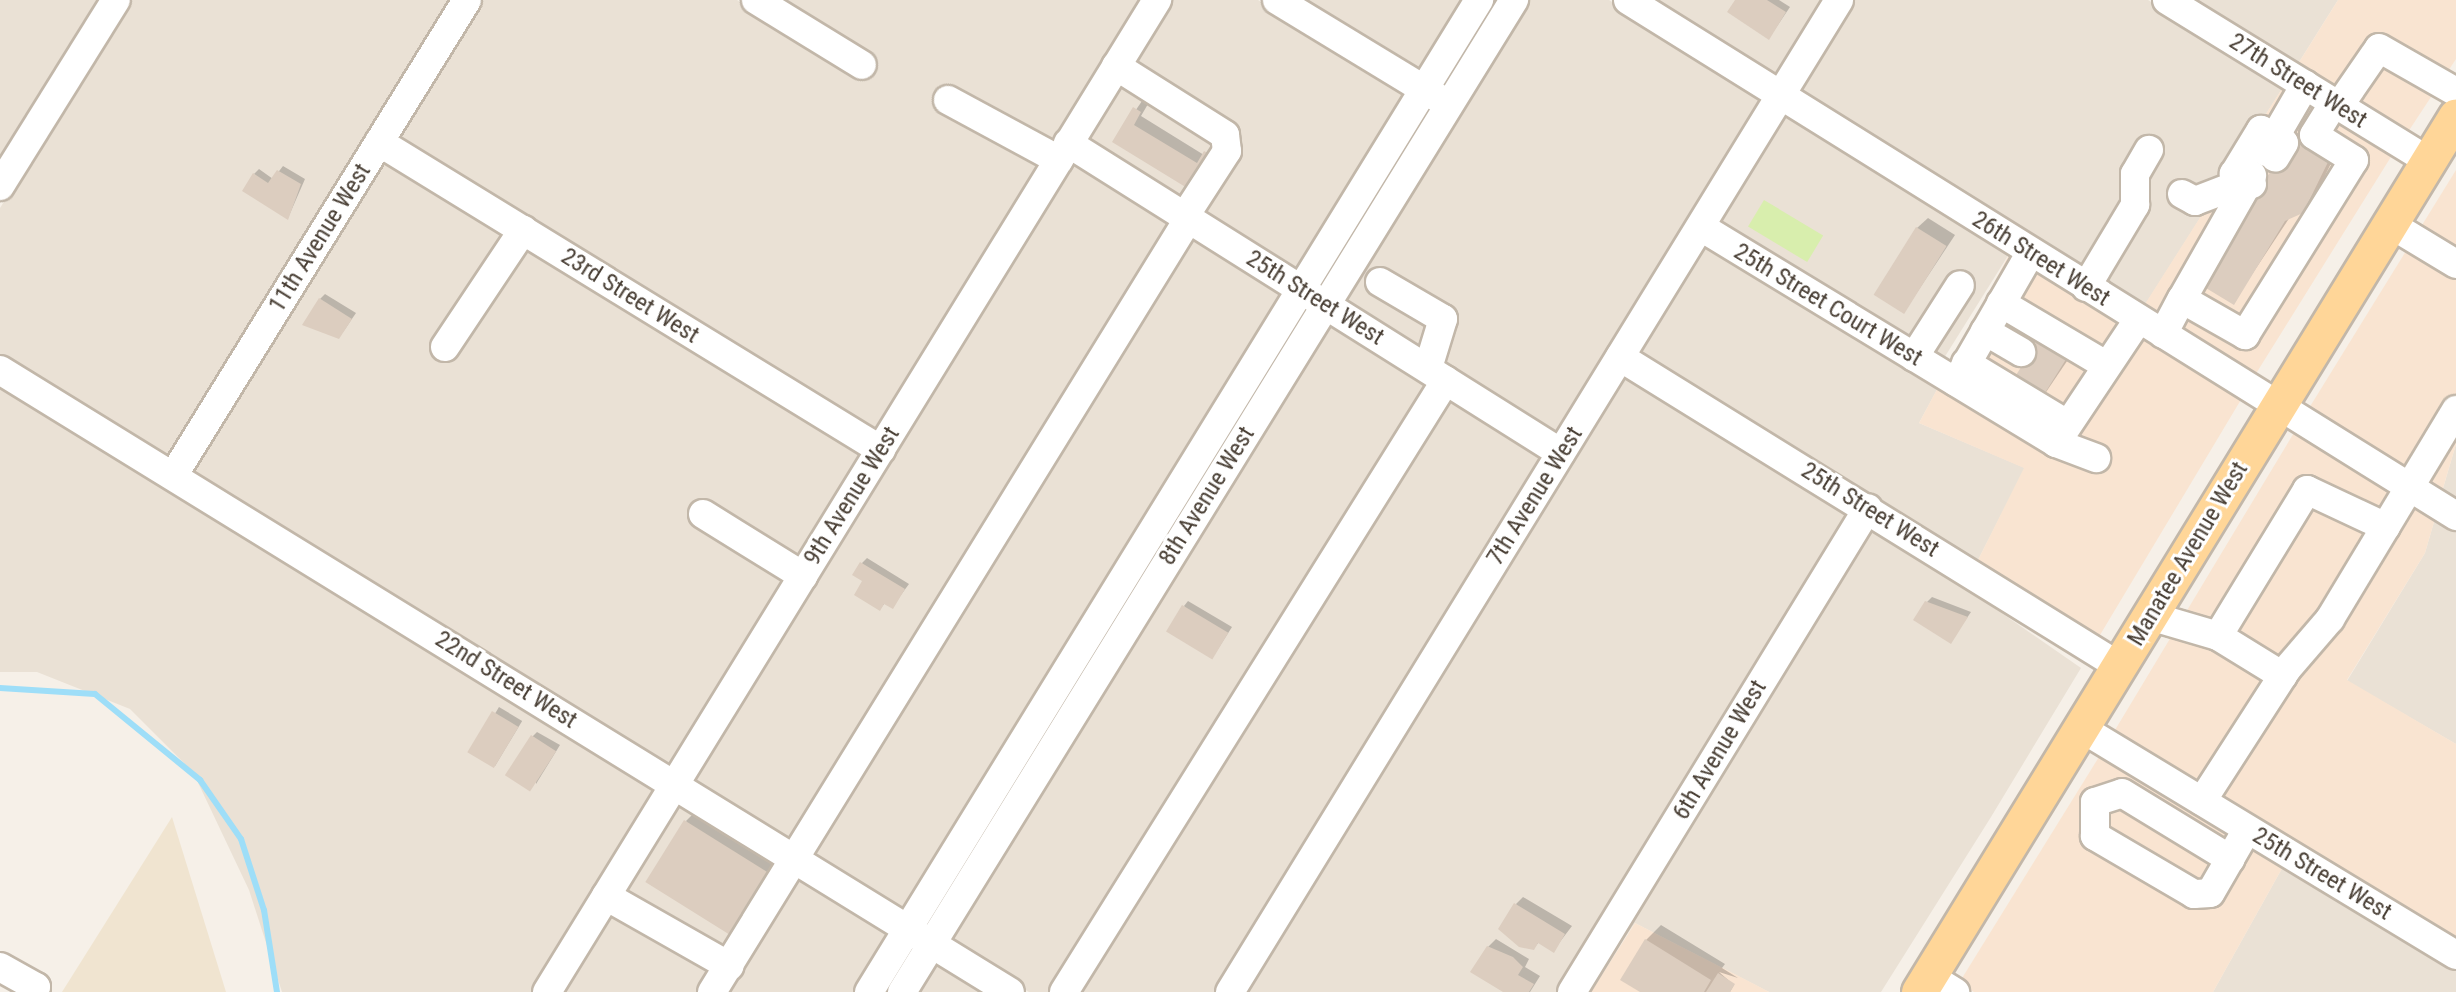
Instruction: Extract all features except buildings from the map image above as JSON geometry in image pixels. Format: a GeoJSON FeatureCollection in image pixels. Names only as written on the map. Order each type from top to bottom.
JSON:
{"type":"FeatureCollection","features":[{"type":"Feature","properties":{"kind":"main road","name":"Manatee Avenue West"},"geometry":{"type":"LineString","coordinates":[[1934,987],[2081,728],[2455,114]]}},
{"type":"Feature","properties":{"kind":"street"},"geometry":{"type":"LineString","coordinates":[[0,186],[116,0]]}},
{"type":"Feature","properties":{"kind":"street","name":"11th Avenue West"},"geometry":{"type":"LineString","coordinates":[[173,476],[467,0]]}},
{"type":"Feature","properties":{"kind":"street"},"geometry":{"type":"LineString","coordinates":[[756,0],[862,65]]}},
{"type":"Feature","properties":{"kind":"street","name":"9th Avenue West"},"geometry":{"type":"LineString","coordinates":[[547,992],[1157,0]]}},
{"type":"Feature","properties":{"kind":"street"},"geometry":{"type":"LineString","coordinates":[[1277,0],[1448,104]]}},
{"type":"Feature","properties":{"kind":"street","name":"8th Avenue West"},"geometry":{"type":"LineString","coordinates":[[902,992],[1314,296],[1424,90],[1479,0]]}},
{"type":"Feature","properties":{"kind":"street","name":"8th Avenue West"},"geometry":{"type":"LineString","coordinates":[[869,992],[1314,296],[1448,104],[1514,0]]}},
{"type":"Feature","properties":{"kind":"street","name":"26th Street West"},"geometry":{"type":"LineString","coordinates":[[1628,0],[2277,408],[2456,516]]}},
{"type":"Feature","properties":{"kind":"street","name":"7th Avenue West"},"geometry":{"type":"LineString","coordinates":[[1230,992],[1839,0]]}},
{"type":"Feature","properties":{"kind":"street","name":"27th Street West"},"geometry":{"type":"LineString","coordinates":[[2167,0],[2428,161]]}},
{"type":"Feature","properties":{"kind":"street"},"geometry":{"type":"LineString","coordinates":[[2182,299],[2245,335],[2354,160],[2314,135],[2379,48],[2455,114]]}},
{"type":"Feature","properties":{"kind":"street"},"geometry":{"type":"LineString","coordinates":[[712,992],[1227,151],[1225,135],[1116,66]]}},
{"type":"Feature","properties":{"kind":"street"},"geometry":{"type":"LineString","coordinates":[[2163,334],[2305,85]]}},
{"type":"Feature","properties":{"kind":"street","name":"25th Street West"},"geometry":{"type":"LineString","coordinates":[[948,100],[1063,151],[1187,217],[1561,453]]}},
{"type":"Feature","properties":{"kind":"street","name":"23rd Street West"},"geometry":{"type":"LineString","coordinates":[[379,142],[881,450]]}},
{"type":"Feature","properties":{"kind":"street"},"geometry":{"type":"LineString","coordinates":[[2086,287],[2135,205],[2135,174],[2149,150]]}},
{"type":"Feature","properties":{"kind":"street"},"geometry":{"type":"LineString","coordinates":[[2182,194],[2195,201],[2227,189],[2259,169]]}},
{"type":"Feature","properties":{"kind":"street"},"geometry":{"type":"LineString","coordinates":[[2390,224],[2456,264]]}},
{"type":"Feature","properties":{"kind":"street","name":"25th Street Court West"},"geometry":{"type":"LineString","coordinates":[[1701,227],[1914,356],[1961,372],[2062,433],[2096,457]]}},
{"type":"Feature","properties":{"kind":"street"},"geometry":{"type":"LineString","coordinates":[[445,347],[523,230]]}},
{"type":"Feature","properties":{"kind":"street"},"geometry":{"type":"LineString","coordinates":[[1961,372],[2031,252]]}},
{"type":"Feature","properties":{"kind":"street"},"geometry":{"type":"LineString","coordinates":[[1064,992],[1437,374],[1443,318],[1380,282]]}},
{"type":"Feature","properties":{"kind":"street"},"geometry":{"type":"LineString","coordinates":[[1914,356],[1960,285]]}},
{"type":"Feature","properties":{"kind":"street"},"geometry":{"type":"LineString","coordinates":[[2001,303],[2106,365]]}},
{"type":"Feature","properties":{"kind":"street"},"geometry":{"type":"LineString","coordinates":[[2062,433],[2138,320]]}},
{"type":"Feature","properties":{"kind":"street"},"geometry":{"type":"LineString","coordinates":[[1985,331],[2021,352]]}},
{"type":"Feature","properties":{"kind":"street","name":"25th Street West"},"geometry":{"type":"LineString","coordinates":[[1620,357],[1868,508],[2119,666]]}},
{"type":"Feature","properties":{"kind":"street","name":"22nd Street West"},"geometry":{"type":"LineString","coordinates":[[0,370],[1010,992]]}},
{"type":"Feature","properties":{"kind":"street"},"geometry":{"type":"LineString","coordinates":[[2196,837],[2208,805],[2283,676],[2330,619],[2456,411]]}},
{"type":"Feature","properties":{"kind":"street"},"geometry":{"type":"LineString","coordinates":[[2218,636],[2307,490],[2386,527]]}},
{"type":"Feature","properties":{"kind":"street","name":"6th Avenue West"},"geometry":{"type":"LineString","coordinates":[[1579,990],[1868,508]]}},
{"type":"Feature","properties":{"kind":"street"},"geometry":{"type":"LineString","coordinates":[[702,514],[803,576]]}},
{"type":"Feature","properties":{"kind":"street"},"geometry":{"type":"LineString","coordinates":[[2150,616],[2218,636],[2283,676]]}},
{"type":"Feature","properties":{"kind":"street","name":"25th Street West"},"geometry":{"type":"LineString","coordinates":[[2081,728],[2456,955]]}},
{"type":"Feature","properties":{"kind":"street"},"geometry":{"type":"LineString","coordinates":[[2230,859],[2122,793],[2095,802],[2095,836],[2194,894],[2210,893],[2230,859],[2247,829]]}},
{"type":"Feature","properties":{"kind":"street"},"geometry":{"type":"LineString","coordinates":[[606,896],[729,966]]}},
{"type":"Feature","properties":{"kind":"street"},"geometry":{"type":"LineString","coordinates":[[0,967],[35,989]]}},
{"type":"Feature","properties":{"kind":"shaded area"},"geometry":{"type":"Polygon","coordinates":[[[0,0],[103,0],[0,165],[0,0]]]}},
{"type":"Feature","properties":{"kind":"shaded area"},"geometry":{"type":"Polygon","coordinates":[[[129,0],[454,0],[169,462],[0,358],[0,208],[129,0]]]}},
{"type":"Feature","properties":{"kind":"shaded area"},"geometry":{"type":"Polygon","coordinates":[[[481,0],[737,0],[867,79],[877,62],[775,0],[1144,0],[876,435],[394,139],[481,0]]]}},
{"type":"Feature","properties":{"kind":"shaded area"},"geometry":{"type":"Polygon","coordinates":[[[1171,0],[1258,0],[1409,93],[1298,274],[1083,141],[1171,0]]]}},
{"type":"Feature","properties":{"kind":"shaded area"},"geometry":{"type":"Polygon","coordinates":[[[1296,0],[1466,0],[1420,76],[1296,0]]]}},
{"type":"Feature","properties":{"kind":"shaded area"},"geometry":{"type":"Polygon","coordinates":[[[1527,0],[1609,0],[1767,97],[1557,438],[1340,301],[1527,0]]]}},
{"type":"Feature","properties":{"kind":"shaded area"},"geometry":{"type":"Polygon","coordinates":[[[1647,0],[1825,0],[1777,80],[1647,0]]]}},
{"type":"Feature","properties":{"kind":"shaded area"},"geometry":{"type":"Polygon","coordinates":[[[1852,0],[2148,0],[2285,84],[2145,305],[2086,275],[1796,92],[1852,0]]]}},
{"type":"Feature","properties":{"kind":"shaded area"},"geometry":{"type":"Polygon","coordinates":[[[2187,0],[2338,0],[2296,67],[2187,0]]]}},
{"type":"Feature","properties":{"kind":"shaded area"},"geometry":{"type":"Polygon","coordinates":[[[2338,0],[2456,0],[2456,59],[2406,135],[2296,67],[2338,0]]]}},
{"type":"Feature","properties":{"kind":"shaded area"},"geometry":{"type":"Polygon","coordinates":[[[2285,84],[2394,152],[2252,380],[2086,275],[2145,304],[2285,84]]]}},
{"type":"Feature","properties":{"kind":"shaded area"},"geometry":{"type":"Polygon","coordinates":[[[1786,109],[2012,250],[1940,365],[1714,224],[1786,109]]]}},
{"type":"Feature","properties":{"kind":"shaded area"},"geometry":{"type":"Polygon","coordinates":[[[384,156],[864,456],[666,772],[186,472],[384,156]]]}},
{"type":"Feature","properties":{"kind":"shaded area"},"geometry":{"type":"Polygon","coordinates":[[[1073,158],[1288,292],[900,912],[686,778],[1073,158]]]}},
{"type":"Feature","properties":{"kind":"shaded area"},"geometry":{"type":"Polygon","coordinates":[[[2456,170],[2456,444],[2441,495],[2306,413],[2456,170]]]}},
{"type":"Feature","properties":{"kind":"shaded area"},"geometry":{"type":"Polygon","coordinates":[[[1705,242],[1940,384],[1919,423],[2025,468],[1976,564],[1635,354],[1705,242]]]}},
{"type":"Feature","properties":{"kind":"shaded area"},"geometry":{"type":"Polygon","coordinates":[[[2011,251],[2242,398],[2097,640],[1976,564],[2024,468],[1919,423],[2011,251]]]}},
{"type":"Feature","properties":{"kind":"shaded area"},"geometry":{"type":"Polygon","coordinates":[[[1330,318],[1547,456],[1216,992],[1029,992],[946,941],[1330,318]]]}},
{"type":"Feature","properties":{"kind":"shaded area"},"geometry":{"type":"Polygon","coordinates":[[[1624,372],[1853,511],[1559,992],[1243,992],[1624,372]]]}},
{"type":"Feature","properties":{"kind":"shaded area"},"geometry":{"type":"Polygon","coordinates":[[[0,382],[660,787],[534,992],[282,992],[249,890],[193,772],[130,709],[37,672],[0,672],[0,382]]]}},
{"type":"Feature","properties":{"kind":"shaded area"},"geometry":{"type":"Polygon","coordinates":[[[2295,431],[2436,515],[2425,553],[2347,680],[2456,744],[2456,943],[2112,735],[2295,431]]]}},
{"type":"Feature","properties":{"kind":"shaded area"},"geometry":{"type":"Polygon","coordinates":[[[2456,444],[2456,504],[2441,495],[2456,444]]]}},
{"type":"Feature","properties":{"kind":"shaded area"},"geometry":{"type":"Polygon","coordinates":[[[2436,515],[2456,528],[2456,744],[2347,681],[2425,553],[2436,515]]]}},
{"type":"Feature","properties":{"kind":"shaded area"},"geometry":{"type":"Polygon","coordinates":[[[1872,523],[2081,668],[1991,817],[1881,992],[1769,992],[1635,923],[1585,992],[1872,523]]]}},
{"type":"Feature","properties":{"kind":"shaded area"},"geometry":{"type":"Polygon","coordinates":[[[2102,752],[2285,863],[2213,992],[1974,992],[1959,983],[2102,752]]]}},
{"type":"Feature","properties":{"kind":"shaded area"},"geometry":{"type":"Polygon","coordinates":[[[679,798],[894,930],[856,992],[560,992],[679,798]]]}},
{"type":"Feature","properties":{"kind":"shaded area"},"geometry":{"type":"Polygon","coordinates":[[[172,817],[226,992],[62,992],[172,817]]]}},
{"type":"Feature","properties":{"kind":"shaded area"},"geometry":{"type":"Polygon","coordinates":[[[2285,863],[2456,967],[2456,992],[2213,992],[2285,863]]]}},
{"type":"Feature","properties":{"kind":"shaded area"},"geometry":{"type":"Polygon","coordinates":[[[1635,923],[1756,985],[1769,992],[1591,992],[1635,923]]]}},
{"type":"Feature","properties":{"kind":"shaded area"},"geometry":{"type":"Polygon","coordinates":[[[936,959],[990,992],[915,992],[936,959]]]}},
{"type":"Feature","properties":{"kind":"green space"},"geometry":{"type":"Polygon","coordinates":[[[1764,200],[1823,236],[1807,262],[1748,227],[1764,200]]]}},
{"type":"Feature","properties":{"kind":"waterway"},"geometry":{"type":"LineString","coordinates":[[0,688],[95,694],[200,780],[241,839],[264,910],[277,992]]}}]}
